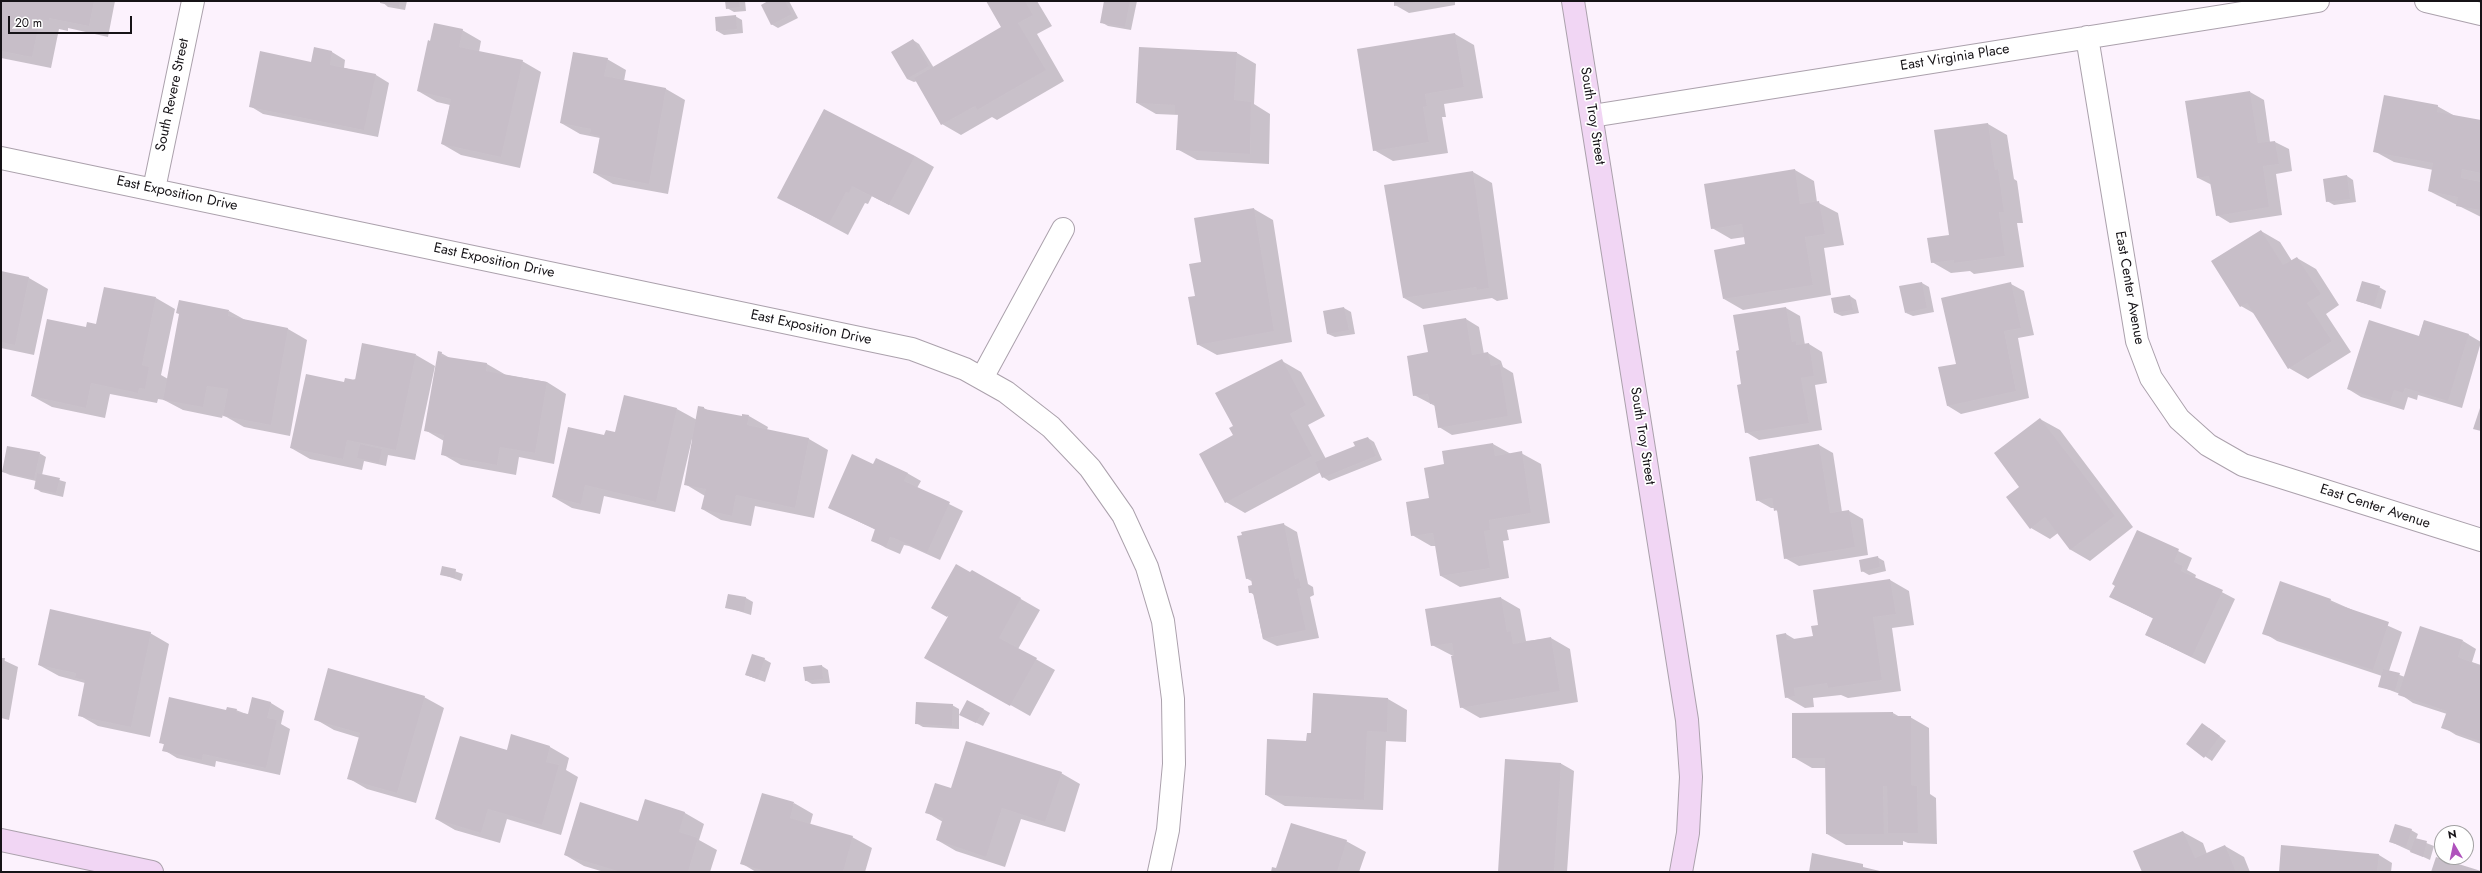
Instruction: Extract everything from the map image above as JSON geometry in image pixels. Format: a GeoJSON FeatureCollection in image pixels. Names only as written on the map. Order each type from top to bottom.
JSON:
{"type":"FeatureCollection","features":[{"type":"Feature","properties":{"kind":"street","name":"South Revere Street"},"geometry":{"type":"LineString","coordinates":[[154,189],[193,1]]}},
{"type":"Feature","properties":{"kind":"street","name":"South Troy Street"},"geometry":{"type":"LineString","coordinates":[[1573,1],[1687,720],[1691,777],[1688,833],[1682,872]]}},
{"type":"Feature","properties":{"kind":"street","name":"East Virginia Place"},"geometry":{"type":"LineString","coordinates":[[1592,116],[2318,1]]}},
{"type":"Feature","properties":{"kind":"street"},"geometry":{"type":"LineString","coordinates":[[2426,1],[2481,14]]}},
{"type":"Feature","properties":{"kind":"street","name":"East Center Avenue"},"geometry":{"type":"LineString","coordinates":[[2087,37],[2137,341],[2151,378],[2179,419],[2208,445],[2243,465],[2481,540]]}},
{"type":"Feature","properties":{"kind":"street","name":"East Exposition Drive"},"geometry":{"type":"LineString","coordinates":[[1,158],[912,349],[982,378],[1006,392],[1051,427],[1090,468],[1123,515],[1147,567],[1163,621],[1173,699],[1174,764],[1168,830],[1159,872]]}},
{"type":"Feature","properties":{"kind":"street"},"geometry":{"type":"LineString","coordinates":[[982,378],[1063,228]]}},
{"type":"Feature","properties":{"kind":"street"},"geometry":{"type":"LineString","coordinates":[[1,840],[152,872]]}},
{"type":"Feature","properties":{"kind":"building"},"geometry":{"type":"Polygon","coordinates":[[[1,1],[94,1],[89,26],[49,18],[49,21],[40,19],[32,57],[1,51],[1,1]]]}},
{"type":"Feature","properties":{"kind":"building"},"geometry":{"type":"Polygon","coordinates":[[[380,1],[400,1],[399,7],[380,3],[380,1]]]}},
{"type":"Feature","properties":{"kind":"building"},"geometry":{"type":"Polygon","coordinates":[[[725,1],[739,1],[740,7],[726,9],[725,1]]]}},
{"type":"Feature","properties":{"kind":"building"},"geometry":{"type":"Polygon","coordinates":[[[768,1],[785,1],[792,14],[771,25],[761,5],[768,1]]]}},
{"type":"Feature","properties":{"kind":"building"},"geometry":{"type":"Polygon","coordinates":[[[986,1],[1025,1],[1033,15],[1018,23],[1046,70],[977,110],[975,106],[941,125],[914,78],[1001,27],[986,1]]]}},
{"type":"Feature","properties":{"kind":"building"},"geometry":{"type":"Polygon","coordinates":[[[1104,1],[1130,1],[1125,27],[1100,23],[1104,1]]]}},
{"type":"Feature","properties":{"kind":"building"},"geometry":{"type":"Polygon","coordinates":[[[1394,1],[1418,1],[1418,2],[1394,6],[1394,1]]]}},
{"type":"Feature","properties":{"kind":"building"},"geometry":{"type":"Polygon","coordinates":[[[736,15],[737,29],[716,31],[715,17],[736,15]]]}},
{"type":"Feature","properties":{"kind":"building"},"geometry":{"type":"Polygon","coordinates":[[[434,23],[463,29],[459,47],[523,60],[501,157],[441,144],[451,99],[417,91],[428,40],[430,41],[434,23]]]}},
{"type":"Feature","properties":{"kind":"building"},"geometry":{"type":"Polygon","coordinates":[[[1455,33],[1464,87],[1425,94],[1427,106],[1423,107],[1429,142],[1373,151],[1357,49],[1455,33]]]}},
{"type":"Feature","properties":{"kind":"building"},"geometry":{"type":"Polygon","coordinates":[[[913,39],[929,66],[907,79],[891,52],[913,39]]]}},
{"type":"Feature","properties":{"kind":"building"},"geometry":{"type":"Polygon","coordinates":[[[314,47],[332,51],[330,65],[376,74],[364,130],[249,107],[260,51],[311,62],[314,47]]]}},
{"type":"Feature","properties":{"kind":"building"},"geometry":{"type":"Polygon","coordinates":[[[1139,47],[1237,52],[1234,100],[1251,102],[1250,154],[1176,150],[1178,114],[1175,114],[1175,105],[1136,103],[1139,47]]]}},
{"type":"Feature","properties":{"kind":"building"},"geometry":{"type":"Polygon","coordinates":[[[573,52],[608,58],[604,76],[666,88],[649,184],[593,173],[600,136],[590,134],[591,129],[560,123],[573,52]]]}},
{"type":"Feature","properties":{"kind":"building"},"geometry":{"type":"Polygon","coordinates":[[[2250,91],[2258,143],[2275,141],[2279,164],[2263,166],[2269,207],[2216,216],[2209,176],[2197,178],[2185,101],[2250,91]]]}},
{"type":"Feature","properties":{"kind":"building"},"geometry":{"type":"Polygon","coordinates":[[[2384,95],[2438,105],[2437,112],[2481,120],[2481,173],[2462,169],[2461,178],[2481,182],[2481,210],[2456,206],[2458,197],[2428,191],[2433,163],[2373,152],[2384,95]]]}},
{"type":"Feature","properties":{"kind":"building"},"geometry":{"type":"Polygon","coordinates":[[[824,109],[915,156],[889,205],[852,186],[849,193],[846,192],[829,224],[777,198],[824,109]]]}},
{"type":"Feature","properties":{"kind":"building"},"geometry":{"type":"Polygon","coordinates":[[[1988,123],[1995,170],[1998,169],[2004,212],[1999,212],[2005,256],[1954,263],[1954,260],[1931,263],[1927,238],[1949,235],[1934,130],[1988,123]]]}},
{"type":"Feature","properties":{"kind":"building"},"geometry":{"type":"Polygon","coordinates":[[[1795,169],[1800,204],[1819,201],[1825,234],[1805,237],[1813,285],[1723,299],[1714,250],[1745,244],[1742,224],[1711,229],[1704,184],[1795,169]]]}},
{"type":"Feature","properties":{"kind":"building"},"geometry":{"type":"Polygon","coordinates":[[[1473,171],[1489,288],[1477,290],[1476,287],[1403,298],[1384,185],[1473,171]]]}},
{"type":"Feature","properties":{"kind":"building"},"geometry":{"type":"Polygon","coordinates":[[[2347,175],[2350,199],[2326,202],[2323,179],[2347,175]]]}},
{"type":"Feature","properties":{"kind":"building"},"geometry":{"type":"Polygon","coordinates":[[[1254,208],[1274,331],[1197,345],[1188,297],[1195,296],[1189,264],[1201,262],[1194,218],[1254,208]]]}},
{"type":"Feature","properties":{"kind":"building"},"geometry":{"type":"Polygon","coordinates":[[[2261,230],[2283,265],[2297,257],[2321,294],[2307,303],[2332,341],[2288,369],[2247,303],[2240,307],[2211,261],[2261,230]]]}},
{"type":"Feature","properties":{"kind":"building"},"geometry":{"type":"Polygon","coordinates":[[[1,271],[29,277],[15,345],[1,342],[1,271]]]}},
{"type":"Feature","properties":{"kind":"building"},"geometry":{"type":"Polygon","coordinates":[[[2362,281],[2380,286],[2374,306],[2356,301],[2362,281]]]}},
{"type":"Feature","properties":{"kind":"building"},"geometry":{"type":"Polygon","coordinates":[[[1922,282],[1927,308],[1905,313],[1899,286],[1922,282]]]}},
{"type":"Feature","properties":{"kind":"building"},"geometry":{"type":"Polygon","coordinates":[[[2011,282],[2021,328],[2004,331],[2016,391],[1947,406],[1938,367],[1956,364],[1941,298],[2011,282]]]}},
{"type":"Feature","properties":{"kind":"building"},"geometry":{"type":"Polygon","coordinates":[[[104,287],[156,297],[142,365],[149,367],[145,389],[139,388],[138,393],[91,383],[86,408],[31,396],[47,319],[86,327],[87,322],[96,324],[104,287]]]}},
{"type":"Feature","properties":{"kind":"building"},"geometry":{"type":"Polygon","coordinates":[[[1850,295],[1853,310],[1834,313],[1831,298],[1850,295]]]}},
{"type":"Feature","properties":{"kind":"building"},"geometry":{"type":"Polygon","coordinates":[[[179,300],[229,310],[228,316],[288,328],[271,425],[223,416],[228,389],[207,386],[203,407],[163,400],[179,314],[176,313],[179,300]]]}},
{"type":"Feature","properties":{"kind":"building"},"geometry":{"type":"Polygon","coordinates":[[[1344,307],[1349,330],[1327,334],[1323,311],[1344,307]]]}},
{"type":"Feature","properties":{"kind":"building"},"geometry":{"type":"Polygon","coordinates":[[[1786,307],[1792,342],[1796,341],[1796,345],[1809,343],[1814,376],[1801,378],[1809,423],[1745,433],[1737,385],[1741,384],[1736,351],[1739,350],[1733,315],[1786,307]]]}},
{"type":"Feature","properties":{"kind":"building"},"geometry":{"type":"Polygon","coordinates":[[[1466,318],[1472,355],[1488,352],[1491,366],[1500,364],[1508,416],[1438,428],[1434,403],[1430,404],[1428,394],[1413,396],[1407,356],[1428,352],[1423,325],[1466,318]]]}},
{"type":"Feature","properties":{"kind":"building"},"geometry":{"type":"Polygon","coordinates":[[[2369,320],[2419,336],[2424,320],[2469,334],[2448,401],[2405,388],[2403,393],[2394,390],[2390,403],[2347,389],[2369,320]]]}},
{"type":"Feature","properties":{"kind":"building"},"geometry":{"type":"Polygon","coordinates":[[[362,343],[416,354],[396,450],[347,440],[343,459],[290,448],[306,374],[344,382],[345,378],[355,380],[362,343]]]}},
{"type":"Feature","properties":{"kind":"building"},"geometry":{"type":"Polygon","coordinates":[[[438,351],[442,352],[441,356],[487,363],[486,371],[547,382],[535,453],[500,447],[497,465],[441,455],[444,435],[424,431],[438,351]]]}},
{"type":"Feature","properties":{"kind":"building"},"geometry":{"type":"Polygon","coordinates":[[[1282,359],[1306,405],[1290,414],[1312,456],[1225,503],[1199,454],[1233,435],[1229,428],[1233,426],[1215,393],[1282,359]]]}},
{"type":"Feature","properties":{"kind":"building"},"geometry":{"type":"Polygon","coordinates":[[[624,395],[677,408],[656,502],[585,485],[581,504],[552,497],[568,427],[604,435],[606,430],[615,432],[624,395]]]}},
{"type":"Feature","properties":{"kind":"building"},"geometry":{"type":"Polygon","coordinates":[[[2481,405],[2481,431],[2473,429],[2481,405]]]}},
{"type":"Feature","properties":{"kind":"building"},"geometry":{"type":"Polygon","coordinates":[[[698,406],[704,407],[704,409],[742,416],[742,414],[749,415],[747,425],[809,438],[795,508],[736,495],[732,516],[701,509],[706,489],[684,485],[698,406]]]}},
{"type":"Feature","properties":{"kind":"building"},"geometry":{"type":"Polygon","coordinates":[[[2040,418],[2115,516],[2070,550],[2045,517],[2030,529],[2006,497],[2019,487],[1994,453],[2040,418]]]}},
{"type":"Feature","properties":{"kind":"building"},"geometry":{"type":"Polygon","coordinates":[[[1368,437],[1376,456],[1322,478],[1315,462],[1355,446],[1353,442],[1368,437]]]}},
{"type":"Feature","properties":{"kind":"building"},"geometry":{"type":"Polygon","coordinates":[[[1493,443],[1495,456],[1522,451],[1531,513],[1489,520],[1490,530],[1484,531],[1490,568],[1440,576],[1433,533],[1411,536],[1406,502],[1429,498],[1424,468],[1444,464],[1442,451],[1493,443]]]}},
{"type":"Feature","properties":{"kind":"building"},"geometry":{"type":"Polygon","coordinates":[[[360,444],[382,449],[379,463],[357,458],[360,444]]]}},
{"type":"Feature","properties":{"kind":"building"},"geometry":{"type":"Polygon","coordinates":[[[1819,444],[1830,513],[1849,510],[1855,547],[1784,559],[1777,510],[1774,511],[1772,498],[1756,501],[1749,457],[1819,444]]]}},
{"type":"Feature","properties":{"kind":"building"},"geometry":{"type":"Polygon","coordinates":[[[7,446],[40,452],[34,479],[2,472],[7,446]]]}},
{"type":"Feature","properties":{"kind":"building"},"geometry":{"type":"Polygon","coordinates":[[[852,454],[873,464],[876,458],[908,473],[904,481],[950,502],[927,553],[890,537],[886,547],[871,541],[875,529],[828,508],[852,454]]]}},
{"type":"Feature","properties":{"kind":"building"},"geometry":{"type":"Polygon","coordinates":[[[37,473],[60,478],[56,493],[34,489],[37,473]]]}},
{"type":"Feature","properties":{"kind":"building"},"geometry":{"type":"Polygon","coordinates":[[[1284,523],[1295,579],[1299,578],[1301,588],[1297,589],[1306,630],[1263,639],[1253,593],[1249,593],[1248,586],[1252,585],[1251,578],[1246,579],[1237,536],[1242,535],[1241,532],[1284,523]]]}},
{"type":"Feature","properties":{"kind":"building"},"geometry":{"type":"Polygon","coordinates":[[[2137,530],[2179,549],[2174,562],[2183,566],[2181,571],[2223,590],[2192,657],[2145,635],[2153,618],[2109,597],[2115,586],[2112,584],[2137,530]]]}},
{"type":"Feature","properties":{"kind":"building"},"geometry":{"type":"Polygon","coordinates":[[[1878,556],[1880,567],[1861,572],[1859,560],[1878,556]]]}},
{"type":"Feature","properties":{"kind":"building"},"geometry":{"type":"Polygon","coordinates":[[[956,564],[970,572],[972,570],[1021,598],[999,638],[1037,658],[1010,706],[924,658],[950,613],[947,617],[931,608],[956,564]]]}},
{"type":"Feature","properties":{"kind":"building"},"geometry":{"type":"Polygon","coordinates":[[[442,566],[456,569],[455,578],[440,575],[442,566]]]}},
{"type":"Feature","properties":{"kind":"building"},"geometry":{"type":"Polygon","coordinates":[[[1890,579],[1896,614],[1873,617],[1882,680],[1828,688],[1827,683],[1794,688],[1795,696],[1785,698],[1776,635],[1786,633],[1787,640],[1813,636],[1811,626],[1818,625],[1813,590],[1890,579]]]}},
{"type":"Feature","properties":{"kind":"building"},"geometry":{"type":"Polygon","coordinates":[[[2280,581],[2331,599],[2330,602],[2389,622],[2373,670],[2262,634],[2280,581]]]}},
{"type":"Feature","properties":{"kind":"building"},"geometry":{"type":"Polygon","coordinates":[[[728,594],[746,597],[744,612],[725,608],[728,594]]]}},
{"type":"Feature","properties":{"kind":"building"},"geometry":{"type":"Polygon","coordinates":[[[1501,597],[1507,632],[1511,631],[1513,644],[1551,637],[1560,691],[1460,708],[1451,656],[1454,656],[1452,643],[1431,646],[1425,609],[1501,597]]]}},
{"type":"Feature","properties":{"kind":"building"},"geometry":{"type":"Polygon","coordinates":[[[50,609],[151,632],[131,727],[78,716],[85,680],[75,678],[76,673],[38,665],[50,609]]]}},
{"type":"Feature","properties":{"kind":"building"},"geometry":{"type":"Polygon","coordinates":[[[2420,626],[2463,640],[2458,657],[2481,666],[2480,741],[2441,728],[2447,711],[2398,695],[2420,626]]]}},
{"type":"Feature","properties":{"kind":"building"},"geometry":{"type":"Polygon","coordinates":[[[752,654],[765,658],[758,679],[745,675],[752,654]]]}},
{"type":"Feature","properties":{"kind":"building"},"geometry":{"type":"Polygon","coordinates":[[[1,658],[5,658],[2,676],[1,676],[1,658]]]}},
{"type":"Feature","properties":{"kind":"building"},"geometry":{"type":"Polygon","coordinates":[[[822,665],[823,679],[805,681],[803,667],[822,665]]]}},
{"type":"Feature","properties":{"kind":"building"},"geometry":{"type":"Polygon","coordinates":[[[328,668],[425,696],[397,793],[347,779],[360,733],[314,720],[328,668]]]}},
{"type":"Feature","properties":{"kind":"building"},"geometry":{"type":"Polygon","coordinates":[[[2383,669],[2400,673],[2395,691],[2378,687],[2383,669]]]}},
{"type":"Feature","properties":{"kind":"building"},"geometry":{"type":"Polygon","coordinates":[[[1313,693],[1388,698],[1387,732],[1367,731],[1364,800],[1265,795],[1267,739],[1306,741],[1307,733],[1311,733],[1313,693]]]}},
{"type":"Feature","properties":{"kind":"building"},"geometry":{"type":"Polygon","coordinates":[[[169,697],[226,710],[227,707],[237,709],[236,712],[248,714],[252,697],[271,702],[267,718],[277,720],[266,768],[203,754],[202,760],[162,751],[164,744],[159,743],[169,697]]]}},
{"type":"Feature","properties":{"kind":"building"},"geometry":{"type":"Polygon","coordinates":[[[967,700],[984,709],[976,723],[959,715],[967,700]]]}},
{"type":"Feature","properties":{"kind":"building"},"geometry":{"type":"Polygon","coordinates":[[[916,702],[953,704],[952,726],[915,724],[916,702]]]}},
{"type":"Feature","properties":{"kind":"building"},"geometry":{"type":"Polygon","coordinates":[[[1893,712],[1893,716],[1911,716],[1911,785],[1917,786],[1918,833],[1888,833],[1887,786],[1883,786],[1884,834],[1826,834],[1825,758],[1792,758],[1792,713],[1893,712]]]}},
{"type":"Feature","properties":{"kind":"building"},"geometry":{"type":"Polygon","coordinates":[[[2202,723],[2220,736],[2204,758],[2186,744],[2202,723]]]}},
{"type":"Feature","properties":{"kind":"building"},"geometry":{"type":"Polygon","coordinates":[[[511,734],[550,746],[546,762],[559,765],[542,825],[488,809],[481,833],[435,819],[460,736],[507,750],[511,734]]]}},
{"type":"Feature","properties":{"kind":"building"},"geometry":{"type":"Polygon","coordinates":[[[966,741],[1062,772],[1045,822],[1002,808],[986,857],[936,840],[943,818],[925,813],[935,783],[951,788],[966,741]]]}},
{"type":"Feature","properties":{"kind":"building"},"geometry":{"type":"Polygon","coordinates":[[[1505,759],[1561,763],[1554,872],[1498,872],[1505,759]]]}},
{"type":"Feature","properties":{"kind":"building"},"geometry":{"type":"Polygon","coordinates":[[[762,793],[794,802],[790,818],[853,836],[843,872],[768,872],[740,864],[762,793]]]}},
{"type":"Feature","properties":{"kind":"building"},"geometry":{"type":"Polygon","coordinates":[[[645,799],[685,812],[679,832],[698,838],[688,872],[621,872],[564,855],[580,802],[638,821],[645,799]]]}},
{"type":"Feature","properties":{"kind":"building"},"geometry":{"type":"Polygon","coordinates":[[[1291,823],[1347,840],[1337,872],[1271,872],[1272,867],[1276,868],[1291,823]]]}},
{"type":"Feature","properties":{"kind":"building"},"geometry":{"type":"Polygon","coordinates":[[[2395,824],[2412,829],[2406,847],[2389,842],[2395,824]]]}},
{"type":"Feature","properties":{"kind":"building"},"geometry":{"type":"Polygon","coordinates":[[[2183,831],[2195,858],[2225,845],[2236,872],[2142,872],[2133,851],[2183,831]]]}},
{"type":"Feature","properties":{"kind":"building"},"geometry":{"type":"Polygon","coordinates":[[[2415,838],[2427,841],[2423,857],[2410,852],[2415,838]]]}},
{"type":"Feature","properties":{"kind":"building"},"geometry":{"type":"Polygon","coordinates":[[[2281,845],[2379,854],[2377,872],[2279,872],[2281,845]]]}},
{"type":"Feature","properties":{"kind":"building"},"geometry":{"type":"Polygon","coordinates":[[[1812,853],[1863,864],[1863,867],[1884,872],[1809,872],[1812,853]]]}},
{"type":"Feature","properties":{"kind":"building"},"geometry":{"type":"Polygon","coordinates":[[[2434,863],[2434,865],[2462,865],[2481,871],[2481,872],[2431,872],[2434,863]]]}}]}
